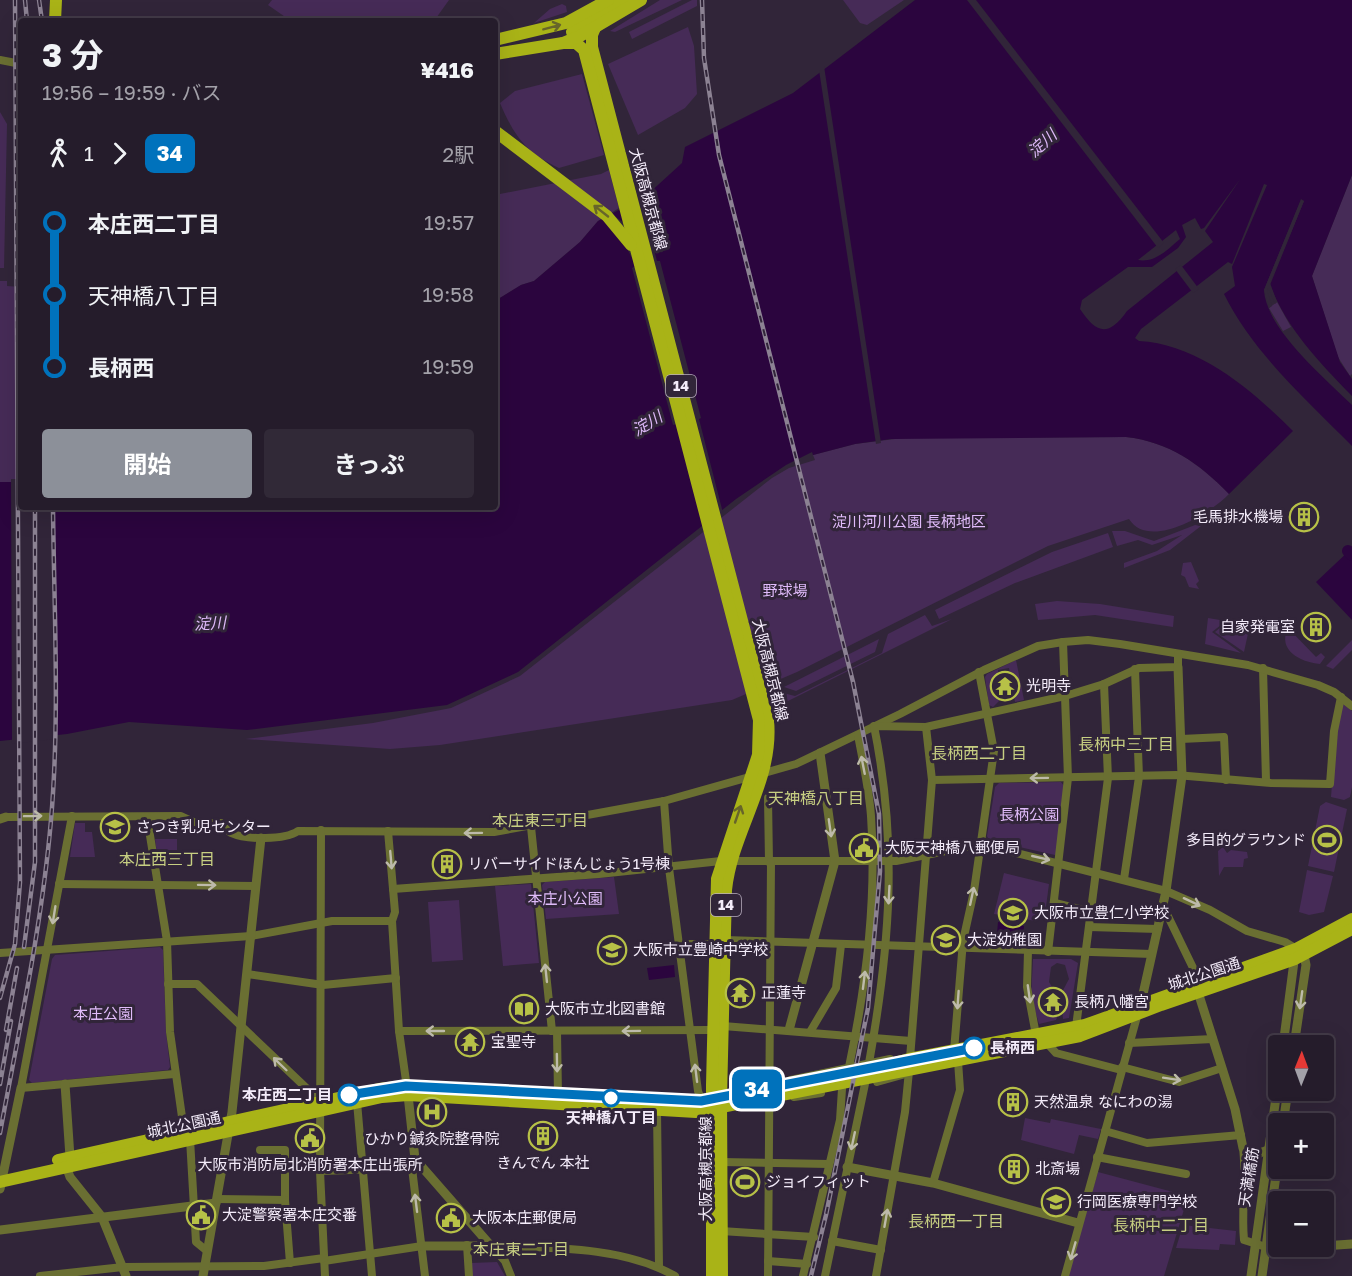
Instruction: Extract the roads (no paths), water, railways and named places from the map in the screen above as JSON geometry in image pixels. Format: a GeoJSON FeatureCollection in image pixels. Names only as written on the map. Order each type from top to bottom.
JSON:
{"type":"FeatureCollection","features":[{"type":"Feature","properties":{"kind":"main road"},"geometry":{"type":"LineString","coordinates":[[498,39],[566,23],[608,0]]}},
{"type":"Feature","properties":{"kind":"main road"},"geometry":{"type":"LineString","coordinates":[[563,43],[624,0]]}},
{"type":"Feature","properties":{"kind":"main road"},"geometry":{"type":"LineString","coordinates":[[498,48],[576,34],[595,28],[641,0]]}},
{"type":"Feature","properties":{"kind":"main road","name":"大阪高槻京都線"},"geometry":{"type":"LineString","coordinates":[[595,28],[588,49],[638,256],[764,726]]}},
{"type":"Feature","properties":{"kind":"main road"},"geometry":{"type":"LineString","coordinates":[[576,34],[588,49]]}},
{"type":"Feature","properties":{"kind":"main road"},"geometry":{"type":"LineString","coordinates":[[498,54],[563,43],[576,43],[588,49]]}},
{"type":"Feature","properties":{"kind":"main road","name":"大阪高槻京都線"},"geometry":{"type":"LineString","coordinates":[[588,49],[764,726],[764,746],[752,790],[727,861],[720,942],[714,1103],[712,1276]]}},
{"type":"Feature","properties":{"kind":"main road","name":"大阪高槻京都線"},"geometry":{"type":"LineString","coordinates":[[498,133],[607,216],[621,231],[638,256]]}},
{"type":"Feature","properties":{"kind":"main road","name":"城北公園通"},"geometry":{"type":"LineString","coordinates":[[1041,1039],[1298,954],[1352,919]]}},
{"type":"Feature","properties":{"kind":"main road","name":"城北公園通"},"geometry":{"type":"LineString","coordinates":[[1198,987],[1278,965],[1352,929]]}},
{"type":"Feature","properties":{"kind":"main road","name":"城北公園通"},"geometry":{"type":"LineString","coordinates":[[320,1106],[357,1102],[407,1091],[558,1095],[714,1103],[898,1064],[909,1065],[1041,1039],[1080,1036],[1140,1008]]}},
{"type":"Feature","properties":{"kind":"main road","name":"城北公園通"},"geometry":{"type":"LineString","coordinates":[[1,1180],[68,1162],[320,1106],[379,1089],[657,1111],[696,1112],[714,1103]]}},
{"type":"Feature","properties":{"kind":"main road","name":"大阪高槻京都線"},"geometry":{"type":"LineString","coordinates":[[714,1103],[721,1162],[722,1276]]}},
{"type":"Feature","properties":{"kind":"street"},"geometry":{"type":"LineString","coordinates":[[0,60],[18,63]]}},
{"type":"Feature","properties":{"kind":"street"},"geometry":{"type":"LineString","coordinates":[[3,818],[181,816],[196,823],[221,823],[231,833],[261,838],[288,838],[298,831],[321,830],[388,831],[408,834],[494,832],[531,827],[664,801],[796,764],[858,735],[979,672],[1038,645],[1063,642],[1088,640],[1263,668],[1318,685],[1341,697],[1352,706]]}},
{"type":"Feature","properties":{"kind":"street"},"geometry":{"type":"LineString","coordinates":[[1048,952],[1068,778],[1063,642]]}},
{"type":"Feature","properties":{"kind":"street"},"geometry":{"type":"LineString","coordinates":[[1065,1276],[1140,1008],[1166,891],[1182,776],[1178,654]]}},
{"type":"Feature","properties":{"kind":"street"},"geometry":{"type":"LineString","coordinates":[[874,726],[926,727],[1065,696],[1104,684],[1135,669],[1178,667]]}},
{"type":"Feature","properties":{"kind":"street"},"geometry":{"type":"LineString","coordinates":[[1263,668],[1266,781]]}},
{"type":"Feature","properties":{"kind":"street"},"geometry":{"type":"LineString","coordinates":[[1124,879],[1139,777],[1135,669]]}},
{"type":"Feature","properties":{"kind":"street"},"geometry":{"type":"LineString","coordinates":[[933,1184],[960,1090],[956,1056],[962,948],[981,844],[994,751],[979,672]]}},
{"type":"Feature","properties":{"kind":"street"},"geometry":{"type":"LineString","coordinates":[[1076,1027],[1107,778],[1104,684]]}},
{"type":"Feature","properties":{"kind":"street"},"geometry":{"type":"LineString","coordinates":[[932,780],[1182,776],[1330,784],[1334,730],[1341,697]]}},
{"type":"Feature","properties":{"kind":"street"},"geometry":{"type":"LineString","coordinates":[[869,1063],[885,947],[889,861],[886,794],[874,726]]}},
{"type":"Feature","properties":{"kind":"street"},"geometry":{"type":"LineString","coordinates":[[876,1276],[905,1112],[932,780],[926,727]]}},
{"type":"Feature","properties":{"kind":"street"},"geometry":{"type":"LineString","coordinates":[[849,1067],[867,945],[875,861],[869,796],[858,735]]}},
{"type":"Feature","properties":{"kind":"street"},"geometry":{"type":"LineString","coordinates":[[1181,739],[1224,737],[1226,780]]}},
{"type":"Feature","properties":{"kind":"street"},"geometry":{"type":"LineString","coordinates":[[789,1030],[835,861],[820,753]]}},
{"type":"Feature","properties":{"kind":"street"},"geometry":{"type":"LineString","coordinates":[[768,798],[770,1028],[773,1092],[768,1276]]}},
{"type":"Feature","properties":{"kind":"street"},"geometry":{"type":"LineString","coordinates":[[664,801],[669,868],[690,1030],[714,1103]]}},
{"type":"Feature","properties":{"kind":"street"},"geometry":{"type":"LineString","coordinates":[[1,1180],[21,1088],[72,816]]}},
{"type":"Feature","properties":{"kind":"street"},"geometry":{"type":"LineString","coordinates":[[147,817],[167,941],[174,1074],[187,1135],[196,1242],[207,1251]]}},
{"type":"Feature","properties":{"kind":"street"},"geometry":{"type":"LineString","coordinates":[[531,827],[555,1031],[558,1095]]}},
{"type":"Feature","properties":{"kind":"street"},"geometry":{"type":"LineString","coordinates":[[321,830],[323,985],[320,1171],[325,1276]]}},
{"type":"Feature","properties":{"kind":"street"},"geometry":{"type":"LineString","coordinates":[[388,831],[393,889],[399,1031],[425,1276]]}},
{"type":"Feature","properties":{"kind":"street"},"geometry":{"type":"LineString","coordinates":[[204,1272],[229,1126],[261,838]]}},
{"type":"Feature","properties":{"kind":"street"},"geometry":{"type":"LineString","coordinates":[[393,889],[669,868],[727,861],[889,861],[981,844],[1166,891],[1210,910],[1247,931],[1298,954],[1306,965],[1296,1035]]}},
{"type":"Feature","properties":{"kind":"street"},"geometry":{"type":"LineString","coordinates":[[59,884],[256,886]]}},
{"type":"Feature","properties":{"kind":"street"},"geometry":{"type":"LineString","coordinates":[[1055,903],[1091,912]]}},
{"type":"Feature","properties":{"kind":"street"},"geometry":{"type":"LineString","coordinates":[[1163,906],[1198,987],[1241,1135],[1246,1175],[1241,1213],[1244,1240],[1266,1247]]}},
{"type":"Feature","properties":{"kind":"street"},"geometry":{"type":"LineString","coordinates":[[0,953],[26,949],[47,951],[251,936],[323,923],[393,916]]}},
{"type":"Feature","properties":{"kind":"street"},"geometry":{"type":"LineString","coordinates":[[1089,927],[1158,929]]}},
{"type":"Feature","properties":{"kind":"street"},"geometry":{"type":"LineString","coordinates":[[679,944],[771,942],[1152,954]]}},
{"type":"Feature","properties":{"kind":"street"},"geometry":{"type":"LineString","coordinates":[[810,1032],[836,988],[841,945]]}},
{"type":"Feature","properties":{"kind":"street"},"geometry":{"type":"LineString","coordinates":[[1028,951],[1027,987],[1041,1039],[1056,1053],[1179,1082],[1222,1068]]}},
{"type":"Feature","properties":{"kind":"street"},"geometry":{"type":"LineString","coordinates":[[1284,1035],[1292,979],[1298,954]]}},
{"type":"Feature","properties":{"kind":"street"},"geometry":{"type":"LineString","coordinates":[[1278,965],[1290,968],[1292,979]]}},
{"type":"Feature","properties":{"kind":"street"},"geometry":{"type":"LineString","coordinates":[[247,974],[323,985],[396,978]]}},
{"type":"Feature","properties":{"kind":"street"},"geometry":{"type":"LineString","coordinates":[[168,984],[197,984],[320,1106]]}},
{"type":"Feature","properties":{"kind":"street"},"geometry":{"type":"LineString","coordinates":[[399,1031],[770,1028],[855,1038],[860,1035],[911,1041]]}},
{"type":"Feature","properties":{"kind":"street"},"geometry":{"type":"LineString","coordinates":[[1129,1043],[1213,1039]]}},
{"type":"Feature","properties":{"kind":"street"},"geometry":{"type":"LineString","coordinates":[[773,1092],[804,1075],[898,1057],[909,1065]]}},
{"type":"Feature","properties":{"kind":"street"},"geometry":{"type":"LineString","coordinates":[[773,1092],[805,1097],[894,1079],[909,1065]]}},
{"type":"Feature","properties":{"kind":"street"},"geometry":{"type":"LineString","coordinates":[[21,1088],[174,1074]]}},
{"type":"Feature","properties":{"kind":"street"},"geometry":{"type":"LineString","coordinates":[[65,1084],[70,1177],[102,1217],[125,1271]]}},
{"type":"Feature","properties":{"kind":"street"},"geometry":{"type":"LineString","coordinates":[[825,1276],[865,1084]]}},
{"type":"Feature","properties":{"kind":"street"},"geometry":{"type":"LineString","coordinates":[[803,1276],[814,1237],[842,1107],[842,1089]]}},
{"type":"Feature","properties":{"kind":"street"},"geometry":{"type":"LineString","coordinates":[[357,1102],[372,1276]]}},
{"type":"Feature","properties":{"kind":"street"},"geometry":{"type":"LineString","coordinates":[[657,1111],[659,1267]]}},
{"type":"Feature","properties":{"kind":"street"},"geometry":{"type":"LineString","coordinates":[[1105,1131],[1147,1143],[1241,1135]]}},
{"type":"Feature","properties":{"kind":"street"},"geometry":{"type":"LineString","coordinates":[[1244,1148],[1247,1153],[1257,1154],[1268,1150]]}},
{"type":"Feature","properties":{"kind":"street"},"geometry":{"type":"LineString","coordinates":[[260,1150],[285,1150],[285,1200],[290,1263]]}},
{"type":"Feature","properties":{"kind":"street","name":"天満橋筋"},"geometry":{"type":"LineString","coordinates":[[1251,1276],[1268,1150]]}},
{"type":"Feature","properties":{"kind":"street"},"geometry":{"type":"LineString","coordinates":[[1097,1156],[1186,1174]]}},
{"type":"Feature","properties":{"kind":"street"},"geometry":{"type":"LineString","coordinates":[[721,1162],[829,1164]]}},
{"type":"Feature","properties":{"kind":"street"},"geometry":{"type":"LineString","coordinates":[[320,1171],[363,1170],[414,1164]]}},
{"type":"Feature","properties":{"kind":"street"},"geometry":{"type":"LineString","coordinates":[[414,1164],[505,1261],[511,1276]]}},
{"type":"Feature","properties":{"kind":"street"},"geometry":{"type":"LineString","coordinates":[[847,1167],[933,1184],[1078,1223]]}},
{"type":"Feature","properties":{"kind":"street","name":"天満橋筋"},"geometry":{"type":"LineString","coordinates":[[1262,1276],[1275,1179]]}},
{"type":"Feature","properties":{"kind":"street"},"geometry":{"type":"LineString","coordinates":[[0,1230],[217,1201],[285,1200]]}},
{"type":"Feature","properties":{"kind":"street"},"geometry":{"type":"LineString","coordinates":[[721,1231],[814,1237]]}},
{"type":"Feature","properties":{"kind":"street"},"geometry":{"type":"LineString","coordinates":[[832,1241],[880,1250]]}},
{"type":"Feature","properties":{"kind":"street"},"geometry":{"type":"LineString","coordinates":[[1334,1245],[1352,1244]]}},
{"type":"Feature","properties":{"kind":"street"},"geometry":{"type":"LineString","coordinates":[[467,1245],[470,1276]]}},
{"type":"Feature","properties":{"kind":"street"},"geometry":{"type":"LineString","coordinates":[[40,1276],[125,1271],[204,1272],[324,1260],[422,1246],[491,1245],[621,1255],[659,1267],[675,1276]]}},
{"type":"Feature","properties":{"kind":"street"},"geometry":{"type":"LineString","coordinates":[[768,1262],[807,1264]]}},
{"type":"Feature","properties":{"kind":"water","name":"淀川"},"geometry":{"type":"Polygon","coordinates":[[[915,0],[1352,0],[1352,175],[1312,276],[1340,362],[1352,379],[1352,396],[1295,331],[1270,285],[1304,201],[1301,200],[1264,290],[1267,305],[1286,336],[1313,367],[1352,405],[1352,446],[1265,356],[1236,316],[1224,294],[1235,286],[1232,267],[1267,185],[1264,184],[1232,264],[1228,262],[1141,329],[1135,338],[1139,341],[1161,344],[1183,351],[1204,360],[1243,386],[1293,431],[1229,494],[1195,464],[1170,449],[1126,437],[891,439],[855,444],[813,455],[812,452],[786,465],[736,499],[518,672],[447,705],[247,730],[129,722],[67,734],[0,741],[0,482],[18,482],[18,510],[498,510],[498,299],[521,285],[534,281],[580,242],[598,221],[647,195],[682,163],[685,147],[793,93],[915,0]],[[1241,178],[1204,228],[1201,229],[1195,218],[1182,225],[1186,237],[1178,248],[1152,267],[1128,267],[1082,300],[1080,309],[1091,323],[1102,329],[1108,329],[1213,242],[1205,231],[1241,178]],[[1176,230],[1138,260],[1155,258],[1180,239],[1176,230]]]}},
{"type":"Feature","properties":{"kind":"water"},"geometry":{"type":"Polygon","coordinates":[[[1352,548],[1352,620],[1316,582],[1352,548]]]}},
{"type":"Feature","properties":{"kind":"water"},"geometry":{"type":"Polygon","coordinates":[[[998,922],[1024,926],[1023,937],[997,934],[998,922]]]}},
{"type":"Feature","properties":{"kind":"water"},"geometry":{"type":"Polygon","coordinates":[[[674,965],[675,977],[649,980],[647,968],[674,965]]]}},
{"type":"Feature","properties":{"kind":"waterway"},"geometry":{"type":"LineString","coordinates":[[1348,551],[1352,555]]}},
{"type":"Feature","properties":{"kind":"railway"},"geometry":{"type":"LineString","coordinates":[[0,998],[15,944],[20,882],[15,0]]}},
{"type":"Feature","properties":{"kind":"railway"},"geometry":{"type":"LineString","coordinates":[[25,0],[27,18]]}},
{"type":"Feature","properties":{"kind":"railway"},"geometry":{"type":"LineString","coordinates":[[39,0],[42,18]]}},
{"type":"Feature","properties":{"kind":"railway"},"geometry":{"type":"LineString","coordinates":[[702,0],[704,58],[719,155],[853,682],[879,814],[880,871],[868,1008],[826,1215],[811,1276]]}},
{"type":"Feature","properties":{"kind":"railway"},"geometry":{"type":"LineString","coordinates":[[24,947],[35,862],[35,510]]}},
{"type":"Feature","properties":{"kind":"railway"},"geometry":{"type":"LineString","coordinates":[[0,1133],[36,938],[51,820],[56,703],[53,510]]}},
{"type":"Feature","properties":{"kind":"railway"},"geometry":{"type":"LineString","coordinates":[[6,1030],[17,968]]}},
{"type":"Feature","properties":{"kind":"railway"},"geometry":{"type":"LineString","coordinates":[[0,1084],[11,1021]]}},
{"type":"Feature","properties":{"kind":"place","name":"毛馬排水機場"},"geometry":{"type":"Point","coordinates":[1304,517]}},
{"type":"Feature","properties":{"kind":"place","name":"自家発電室"},"geometry":{"type":"Point","coordinates":[1316,627]}},
{"type":"Feature","properties":{"kind":"place","name":"光明寺"},"geometry":{"type":"Point","coordinates":[1005,686]}},
{"type":"Feature","properties":{"kind":"place","name":"さつき乳児センター"},"geometry":{"type":"Point","coordinates":[115,827]}},
{"type":"Feature","properties":{"kind":"place","name":"多目的グラウンド"},"geometry":{"type":"Point","coordinates":[1327,840]}},
{"type":"Feature","properties":{"kind":"place","name":"大阪天神橋八郵便局"},"geometry":{"type":"Point","coordinates":[864,848]}},
{"type":"Feature","properties":{"kind":"place","name":"リバーサイドほんじょう1号棟"},"geometry":{"type":"Point","coordinates":[447,864]}},
{"type":"Feature","properties":{"kind":"place","name":"大阪市立豊仁小学校"},"geometry":{"type":"Point","coordinates":[1013,913]}},
{"type":"Feature","properties":{"kind":"place","name":"大淀幼稚園"},"geometry":{"type":"Point","coordinates":[946,940]}},
{"type":"Feature","properties":{"kind":"place","name":"大阪市立豊崎中学校"},"geometry":{"type":"Point","coordinates":[612,950]}},
{"type":"Feature","properties":{"kind":"place","name":"正蓮寺"},"geometry":{"type":"Point","coordinates":[740,993]}},
{"type":"Feature","properties":{"kind":"place","name":"長柄八幡宮"},"geometry":{"type":"Point","coordinates":[1053,1002]}},
{"type":"Feature","properties":{"kind":"place","name":"大阪市立北図書館"},"geometry":{"type":"Point","coordinates":[524,1009]}},
{"type":"Feature","properties":{"kind":"place","name":"宝聖寺"},"geometry":{"type":"Point","coordinates":[470,1042]}},
{"type":"Feature","properties":{"kind":"place","name":"長柄西"},"geometry":{"type":"Point","coordinates":[974,1048]}},
{"type":"Feature","properties":{"kind":"place","name":"本庄西二丁目"},"geometry":{"type":"Point","coordinates":[349,1095]}},
{"type":"Feature","properties":{"kind":"place","name":"天神橋八丁目"},"geometry":{"type":"Point","coordinates":[611,1098]}},
{"type":"Feature","properties":{"kind":"place","name":"天然温泉 なにわの湯"},"geometry":{"type":"Point","coordinates":[1013,1102]}},
{"type":"Feature","properties":{"kind":"place","name":"ひかり鍼灸院整骨院"},"geometry":{"type":"Point","coordinates":[432,1112]}},
{"type":"Feature","properties":{"kind":"place","name":"きんでん 本社"},"geometry":{"type":"Point","coordinates":[543,1136]}},
{"type":"Feature","properties":{"kind":"place","name":"大阪市消防局北消防署本庄出張所"},"geometry":{"type":"Point","coordinates":[310,1138]}},
{"type":"Feature","properties":{"kind":"place","name":"北斎場"},"geometry":{"type":"Point","coordinates":[1014,1169]}},
{"type":"Feature","properties":{"kind":"place","name":"ジョイフィット"},"geometry":{"type":"Point","coordinates":[745,1182]}},
{"type":"Feature","properties":{"kind":"place","name":"行岡医療専門学校"},"geometry":{"type":"Point","coordinates":[1056,1202]}},
{"type":"Feature","properties":{"kind":"place","name":"大淀警察署本庄交番"},"geometry":{"type":"Point","coordinates":[201,1215]}},
{"type":"Feature","properties":{"kind":"place","name":"大阪本庄郵便局"},"geometry":{"type":"Point","coordinates":[451,1218]}},
{"type":"Feature","properties":{"kind":"district","name":"長柄中三丁目"},"geometry":{"type":"Point","coordinates":[1126,744]}},
{"type":"Feature","properties":{"kind":"district","name":"長柄西二丁目"},"geometry":{"type":"Point","coordinates":[979,753]}},
{"type":"Feature","properties":{"kind":"district","name":"天神橋八丁目"},"geometry":{"type":"Point","coordinates":[816,798]}},
{"type":"Feature","properties":{"kind":"district","name":"本庄東三丁目"},"geometry":{"type":"Point","coordinates":[540,820]}},
{"type":"Feature","properties":{"kind":"district","name":"本庄西三丁目"},"geometry":{"type":"Point","coordinates":[167,859]}},
{"type":"Feature","properties":{"kind":"district","name":"長柄西一丁目"},"geometry":{"type":"Point","coordinates":[956,1221]}},
{"type":"Feature","properties":{"kind":"district","name":"長柄中二丁目"},"geometry":{"type":"Point","coordinates":[1161,1225]}},
{"type":"Feature","properties":{"kind":"district","name":"本庄東二丁目"},"geometry":{"type":"Point","coordinates":[521,1249]}},
{"type":"Feature","properties":{"kind":"park label","name":"淀川河川公園 長柄地区"},"geometry":{"type":"Point","coordinates":[909,522]}},
{"type":"Feature","properties":{"kind":"park label","name":"野球場"},"geometry":{"type":"Point","coordinates":[785,591]}},
{"type":"Feature","properties":{"kind":"park label","name":"長柄公園"},"geometry":{"type":"Point","coordinates":[1029,815]}},
{"type":"Feature","properties":{"kind":"park label","name":"本庄小公園"},"geometry":{"type":"Point","coordinates":[565,899]}},
{"type":"Feature","properties":{"kind":"park label","name":"本庄公園"},"geometry":{"type":"Point","coordinates":[103,1014]}}]}
